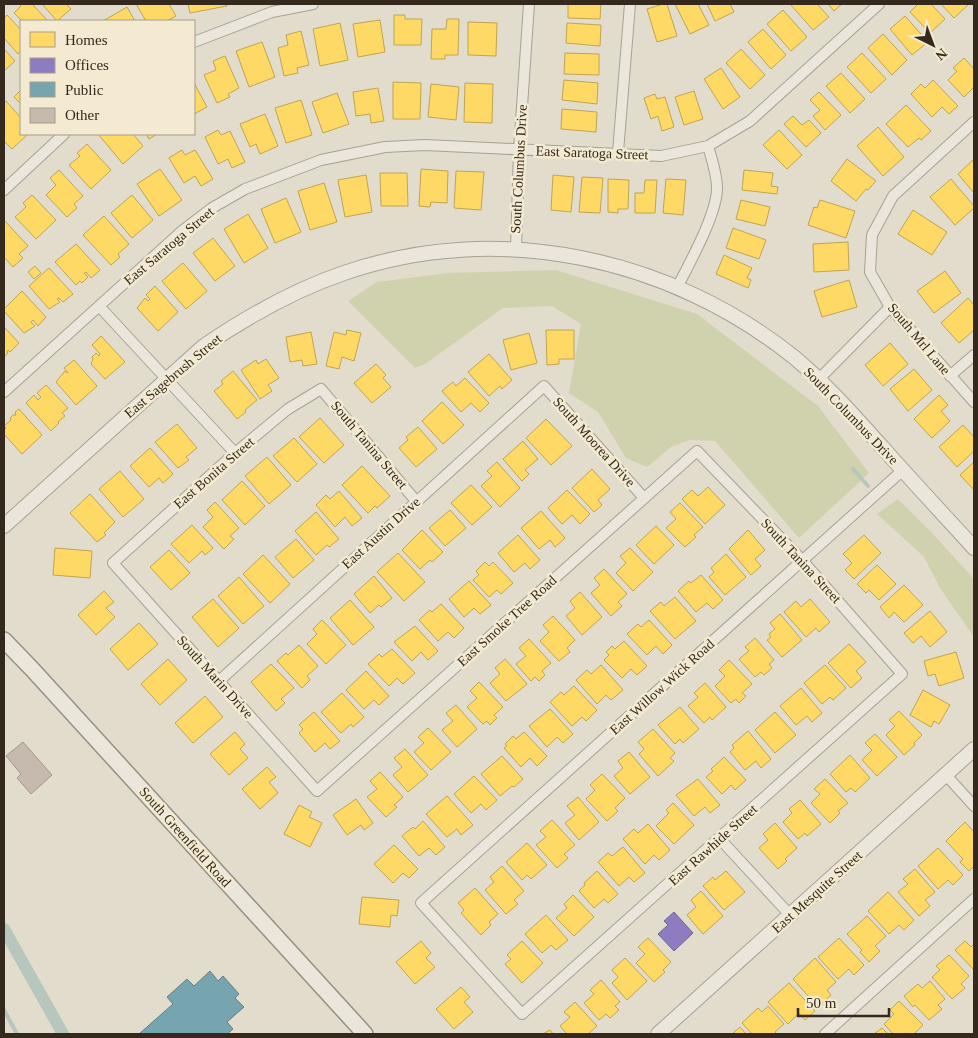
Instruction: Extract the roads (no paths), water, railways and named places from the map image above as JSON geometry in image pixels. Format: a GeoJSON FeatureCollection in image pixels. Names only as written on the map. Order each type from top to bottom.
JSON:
{"type":"FeatureCollection","features":[{"type":"Feature","properties":{"kind":"main road","name":"South Greenfield Road"},"geometry":{"type":"LineString","coordinates":[[4,640],[365,1034]]}},
{"type":"Feature","properties":{"kind":"street"},"geometry":{"type":"LineString","coordinates":[[195,42],[270,8],[313,4]]}},
{"type":"Feature","properties":{"kind":"street","name":"South Columbus Drive"},"geometry":{"type":"LineString","coordinates":[[529,4],[519,150],[516,249],[562,255],[621,267],[678,286],[742,320],[794,357],[819,379],[974,548]]}},
{"type":"Feature","properties":{"kind":"street"},"geometry":{"type":"LineString","coordinates":[[618,152],[630,4]]}},
{"type":"Feature","properties":{"kind":"street","name":"East Saratoga Street"},"geometry":{"type":"LineString","coordinates":[[4,392],[182,231],[212,208],[245,189],[321,160],[385,147],[425,145],[519,150],[618,152],[662,156],[708,146],[750,121],[879,4]]}},
{"type":"Feature","properties":{"kind":"street","name":"South Mrl Lane"},"geometry":{"type":"LineString","coordinates":[[974,122],[893,196],[872,235],[870,272],[890,307],[974,402]]}},
{"type":"Feature","properties":{"kind":"street"},"geometry":{"type":"LineString","coordinates":[[4,190],[63,135]]}},
{"type":"Feature","properties":{"kind":"street"},"geometry":{"type":"LineString","coordinates":[[678,286],[714,206],[717,189],[715,171],[708,146]]}},
{"type":"Feature","properties":{"kind":"street","name":"East Sagebrush Street"},"geometry":{"type":"LineString","coordinates":[[4,526],[204,346],[237,324],[287,297],[325,280],[375,264],[441,252],[516,249]]}},
{"type":"Feature","properties":{"kind":"street"},"geometry":{"type":"LineString","coordinates":[[99,306],[235,453]]}},
{"type":"Feature","properties":{"kind":"street"},"geometry":{"type":"LineString","coordinates":[[819,379],[890,307]]}},
{"type":"Feature","properties":{"kind":"street"},"geometry":{"type":"LineString","coordinates":[[950,376],[974,354]]}},
{"type":"Feature","properties":{"kind":"street","name":"South Moorea Drive"},"geometry":{"type":"LineString","coordinates":[[544,386],[644,498]]}},
{"type":"Feature","properties":{"kind":"street","name":"East Austin Drive"},"geometry":{"type":"LineString","coordinates":[[219,681],[544,386]]}},
{"type":"Feature","properties":{"kind":"street","name":"East Bonita Street"},"geometry":{"type":"LineString","coordinates":[[113,563],[235,453],[288,409],[321,389]]}},
{"type":"Feature","properties":{"kind":"street","name":"South Tanina Street"},"geometry":{"type":"LineString","coordinates":[[321,389],[416,502]]}},
{"type":"Feature","properties":{"kind":"street","name":"East Smoke Tree Road"},"geometry":{"type":"LineString","coordinates":[[317,791],[697,451]]}},
{"type":"Feature","properties":{"kind":"street","name":"South Tanina Street"},"geometry":{"type":"LineString","coordinates":[[697,451],[802,560],[902,674]]}},
{"type":"Feature","properties":{"kind":"street","name":"East Willow Wick Road"},"geometry":{"type":"LineString","coordinates":[[522,1014],[421,903],[903,470]]}},
{"type":"Feature","properties":{"kind":"street","name":"South Marin Drive"},"geometry":{"type":"LineString","coordinates":[[113,563],[317,791]]}},
{"type":"Feature","properties":{"kind":"street","name":"East Rawhide Street"},"geometry":{"type":"LineString","coordinates":[[522,1014],[902,674]]}},
{"type":"Feature","properties":{"kind":"street","name":"East Mesquite Street"},"geometry":{"type":"LineString","coordinates":[[658,1034],[974,750]]}},
{"type":"Feature","properties":{"kind":"street"},"geometry":{"type":"LineString","coordinates":[[946,775],[974,806]]}},
{"type":"Feature","properties":{"kind":"street"},"geometry":{"type":"LineString","coordinates":[[720,838],[791,916]]}},
{"type":"Feature","properties":{"kind":"street"},"geometry":{"type":"LineString","coordinates":[[825,1034],[974,899]]}},
{"type":"Feature","properties":{"kind":"waterway"},"geometry":{"type":"LineString","coordinates":[[853,469],[868,486]]}},
{"type":"Feature","properties":{"kind":"waterway"},"geometry":{"type":"LineString","coordinates":[[4,929],[63,1034]]}},
{"type":"Feature","properties":{"kind":"waterway"},"geometry":{"type":"LineString","coordinates":[[4,1010],[17,1034]]}}]}
